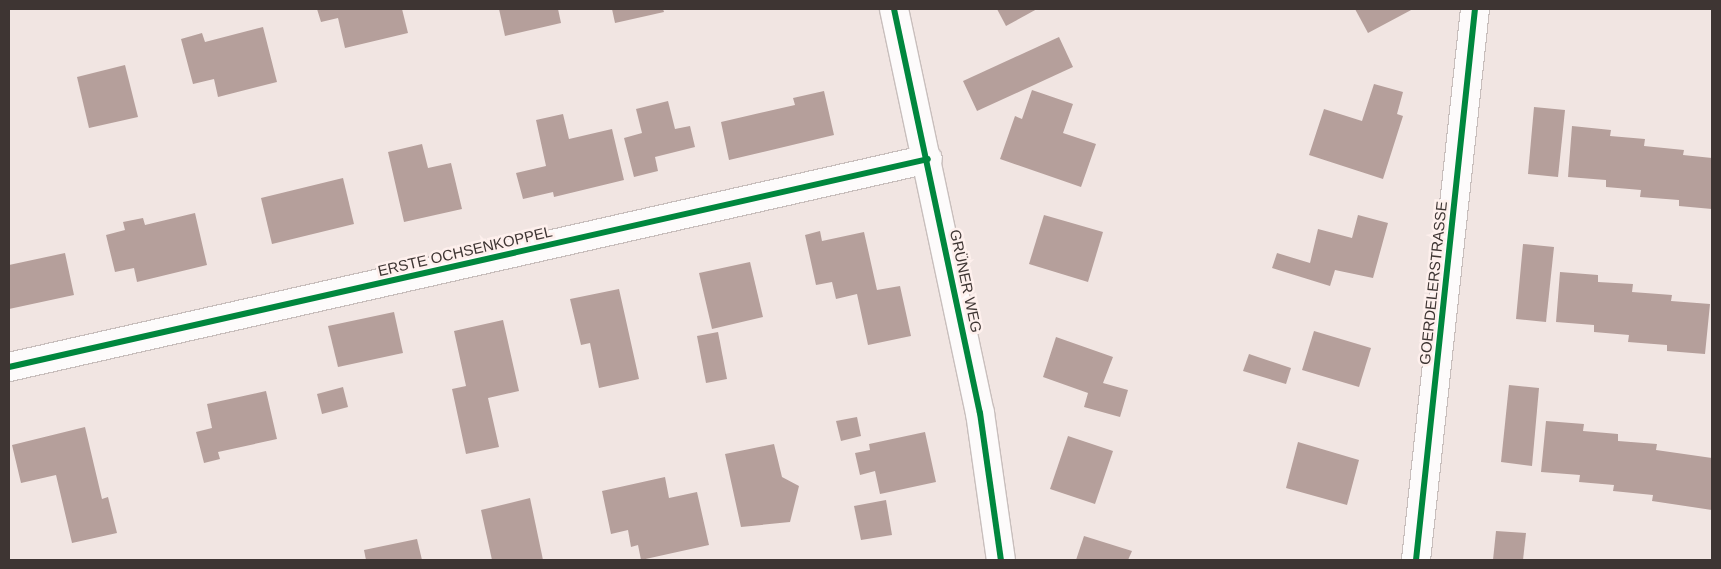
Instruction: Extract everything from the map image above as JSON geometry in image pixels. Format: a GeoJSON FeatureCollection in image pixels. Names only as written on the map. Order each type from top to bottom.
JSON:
{"type":"FeatureCollection","features":[{"type":"Feature","properties":{"kind":"street","name":"GRÜNER WEG"},"geometry":{"type":"LineString","coordinates":[[894,9],[928,159],[980,413],[1001,560]]}},
{"type":"Feature","properties":{"kind":"street","name":"GOERDELERSTRASSE"},"geometry":{"type":"LineString","coordinates":[[1416,560],[1475,9]]}},
{"type":"Feature","properties":{"kind":"street","name":"ERSTE OCHSENKOPPEL"},"geometry":{"type":"LineString","coordinates":[[9,367],[928,159]]}},
{"type":"Feature","properties":{"kind":"building"},"geometry":{"type":"Polygon","coordinates":[[[317,9],[402,9],[408,33],[345,48],[338,18],[321,22],[317,9]]]}},
{"type":"Feature","properties":{"kind":"building"},"geometry":{"type":"Polygon","coordinates":[[[499,9],[558,9],[561,23],[505,36],[499,9]]]}},
{"type":"Feature","properties":{"kind":"building"},"geometry":{"type":"Polygon","coordinates":[[[612,9],[663,9],[664,12],[615,23],[612,9]]]}},
{"type":"Feature","properties":{"kind":"building"},"geometry":{"type":"Polygon","coordinates":[[[997,9],[1037,9],[1006,26],[997,9]]]}},
{"type":"Feature","properties":{"kind":"building"},"geometry":{"type":"Polygon","coordinates":[[[1355,9],[1413,9],[1368,33],[1355,9]]]}},
{"type":"Feature","properties":{"kind":"building"},"geometry":{"type":"Polygon","coordinates":[[[263,27],[277,82],[218,97],[214,79],[193,84],[181,39],[202,33],[205,42],[263,27]]]}},
{"type":"Feature","properties":{"kind":"building"},"geometry":{"type":"Polygon","coordinates":[[[1059,37],[1073,67],[977,111],[963,81],[1059,37]]]}},
{"type":"Feature","properties":{"kind":"building"},"geometry":{"type":"Polygon","coordinates":[[[125,65],[138,117],[89,128],[77,77],[125,65]]]}},
{"type":"Feature","properties":{"kind":"building"},"geometry":{"type":"Polygon","coordinates":[[[1374,84],[1403,92],[1397,114],[1403,116],[1383,179],[1309,155],[1324,109],[1362,121],[1374,84]]]}},
{"type":"Feature","properties":{"kind":"building"},"geometry":{"type":"Polygon","coordinates":[[[1032,90],[1073,104],[1063,133],[1096,144],[1081,187],[1000,159],[1015,116],[1022,119],[1032,90]]]}},
{"type":"Feature","properties":{"kind":"building"},"geometry":{"type":"Polygon","coordinates":[[[824,91],[834,135],[729,160],[721,122],[795,105],[793,98],[824,91]]]}},
{"type":"Feature","properties":{"kind":"building"},"geometry":{"type":"Polygon","coordinates":[[[668,101],[675,129],[690,126],[695,147],[655,157],[658,171],[634,177],[624,138],[642,133],[636,109],[668,101]]]}},
{"type":"Feature","properties":{"kind":"building"},"geometry":{"type":"Polygon","coordinates":[[[1534,107],[1565,110],[1558,177],[1528,174],[1534,107]]]}},
{"type":"Feature","properties":{"kind":"building"},"geometry":{"type":"Polygon","coordinates":[[[563,114],[569,139],[612,129],[624,180],[554,197],[553,192],[523,199],[516,173],[546,166],[536,120],[563,114]]]}},
{"type":"Feature","properties":{"kind":"building"},"geometry":{"type":"Polygon","coordinates":[[[1572,126],[1611,130],[1610,136],[1645,139],[1644,146],[1684,150],[1683,155],[1712,158],[1712,209],[1679,206],[1679,200],[1640,197],[1641,190],[1606,187],[1606,180],[1568,177],[1572,126]]]}},
{"type":"Feature","properties":{"kind":"building"},"geometry":{"type":"Polygon","coordinates":[[[422,144],[428,168],[451,163],[462,209],[404,222],[388,152],[422,144]]]}},
{"type":"Feature","properties":{"kind":"building"},"geometry":{"type":"Polygon","coordinates":[[[343,178],[354,224],[272,244],[261,198],[343,178]]]}},
{"type":"Feature","properties":{"kind":"building"},"geometry":{"type":"Polygon","coordinates":[[[195,213],[207,265],[137,282],[134,268],[115,272],[106,235],[125,230],[123,222],[143,218],[145,225],[195,213]]]}},
{"type":"Feature","properties":{"kind":"building"},"geometry":{"type":"Polygon","coordinates":[[[1044,215],[1103,232],[1088,282],[1029,264],[1044,215]]]}},
{"type":"Feature","properties":{"kind":"building"},"geometry":{"type":"Polygon","coordinates":[[[1358,215],[1388,223],[1373,278],[1335,270],[1330,286],[1272,268],[1277,253],[1310,263],[1318,229],[1352,238],[1358,215]]]}},
{"type":"Feature","properties":{"kind":"building"},"geometry":{"type":"Polygon","coordinates":[[[820,231],[822,241],[864,232],[877,290],[900,286],[911,336],[868,345],[857,294],[836,299],[832,282],[816,285],[805,235],[820,231]]]}},
{"type":"Feature","properties":{"kind":"building"},"geometry":{"type":"Polygon","coordinates":[[[1523,244],[1554,247],[1546,322],[1516,319],[1523,244]]]}},
{"type":"Feature","properties":{"kind":"building"},"geometry":{"type":"Polygon","coordinates":[[[65,253],[74,295],[9,309],[9,265],[65,253]]]}},
{"type":"Feature","properties":{"kind":"building"},"geometry":{"type":"Polygon","coordinates":[[[750,262],[763,317],[712,329],[699,273],[750,262]]]}},
{"type":"Feature","properties":{"kind":"building"},"geometry":{"type":"Polygon","coordinates":[[[1560,272],[1598,275],[1598,282],[1633,284],[1632,292],[1672,295],[1671,301],[1710,304],[1705,354],[1667,351],[1667,345],[1628,342],[1629,335],[1594,332],[1594,325],[1556,322],[1560,272]]]}},
{"type":"Feature","properties":{"kind":"building"},"geometry":{"type":"Polygon","coordinates":[[[619,289],[639,379],[599,388],[590,343],[581,345],[570,299],[619,289]]]}},
{"type":"Feature","properties":{"kind":"building"},"geometry":{"type":"Polygon","coordinates":[[[394,312],[403,353],[338,367],[328,326],[394,312]]]}},
{"type":"Feature","properties":{"kind":"building"},"geometry":{"type":"Polygon","coordinates":[[[503,320],[519,391],[488,398],[499,447],[466,454],[452,389],[466,386],[454,331],[503,320]]]}},
{"type":"Feature","properties":{"kind":"building"},"geometry":{"type":"Polygon","coordinates":[[[1314,331],[1371,348],[1359,387],[1302,370],[1314,331]]]}},
{"type":"Feature","properties":{"kind":"building"},"geometry":{"type":"Polygon","coordinates":[[[718,332],[727,379],[706,383],[697,336],[718,332]]]}},
{"type":"Feature","properties":{"kind":"building"},"geometry":{"type":"Polygon","coordinates":[[[1056,337],[1113,357],[1103,383],[1128,390],[1120,417],[1084,407],[1088,393],[1043,377],[1056,337]]]}},
{"type":"Feature","properties":{"kind":"building"},"geometry":{"type":"Polygon","coordinates":[[[1249,354],[1291,368],[1286,384],[1243,371],[1249,354]]]}},
{"type":"Feature","properties":{"kind":"building"},"geometry":{"type":"Polygon","coordinates":[[[1509,385],[1539,388],[1532,466],[1501,462],[1509,385]]]}},
{"type":"Feature","properties":{"kind":"building"},"geometry":{"type":"Polygon","coordinates":[[[343,387],[348,407],[322,414],[317,394],[343,387]]]}},
{"type":"Feature","properties":{"kind":"building"},"geometry":{"type":"Polygon","coordinates":[[[266,391],[277,439],[218,452],[220,459],[204,463],[196,432],[212,428],[207,404],[266,391]]]}},
{"type":"Feature","properties":{"kind":"building"},"geometry":{"type":"Polygon","coordinates":[[[857,417],[861,436],[841,441],[836,421],[857,417]]]}},
{"type":"Feature","properties":{"kind":"building"},"geometry":{"type":"Polygon","coordinates":[[[1546,421],[1584,424],[1583,431],[1618,434],[1618,441],[1657,444],[1656,450],[1712,458],[1712,510],[1652,501],[1653,495],[1613,491],[1614,485],[1579,482],[1580,475],[1541,472],[1546,421]]]}},
{"type":"Feature","properties":{"kind":"building"},"geometry":{"type":"Polygon","coordinates":[[[85,427],[102,499],[108,497],[117,533],[72,543],[56,475],[21,483],[12,445],[85,427]]]}},
{"type":"Feature","properties":{"kind":"building"},"geometry":{"type":"Polygon","coordinates":[[[925,432],[936,482],[880,494],[875,471],[860,475],[855,453],[870,450],[869,444],[925,432]]]}},
{"type":"Feature","properties":{"kind":"building"},"geometry":{"type":"Polygon","coordinates":[[[1068,436],[1113,451],[1095,504],[1050,489],[1068,436]]]}},
{"type":"Feature","properties":{"kind":"building"},"geometry":{"type":"Polygon","coordinates":[[[1298,442],[1359,460],[1347,505],[1286,488],[1298,442]]]}},
{"type":"Feature","properties":{"kind":"building"},"geometry":{"type":"Polygon","coordinates":[[[774,444],[782,477],[799,486],[790,522],[741,527],[725,454],[774,444]]]}},
{"type":"Feature","properties":{"kind":"building"},"geometry":{"type":"Polygon","coordinates":[[[665,477],[669,498],[697,492],[709,545],[641,560],[638,545],[631,547],[628,530],[611,534],[602,491],[665,477]]]}},
{"type":"Feature","properties":{"kind":"building"},"geometry":{"type":"Polygon","coordinates":[[[530,498],[543,560],[492,560],[481,510],[530,498]]]}},
{"type":"Feature","properties":{"kind":"building"},"geometry":{"type":"Polygon","coordinates":[[[886,500],[892,535],[861,540],[854,506],[886,500]]]}},
{"type":"Feature","properties":{"kind":"building"},"geometry":{"type":"Polygon","coordinates":[[[1496,531],[1526,533],[1523,560],[1493,560],[1496,531]]]}},
{"type":"Feature","properties":{"kind":"building"},"geometry":{"type":"Polygon","coordinates":[[[1084,536],[1132,551],[1128,560],[1076,560],[1084,536]]]}},
{"type":"Feature","properties":{"kind":"building"},"geometry":{"type":"Polygon","coordinates":[[[417,539],[422,560],[366,560],[364,550],[417,539]]]}},
{"type":"Feature","properties":{"kind":"cycle path"},"geometry":{"type":"LineString","coordinates":[[894,9],[980,413],[1001,560]]}},
{"type":"Feature","properties":{"kind":"cycle path"},"geometry":{"type":"LineString","coordinates":[[1416,560],[1475,9]]}},
{"type":"Feature","properties":{"kind":"cycle path"},"geometry":{"type":"LineString","coordinates":[[9,367],[928,159]]}}]}
